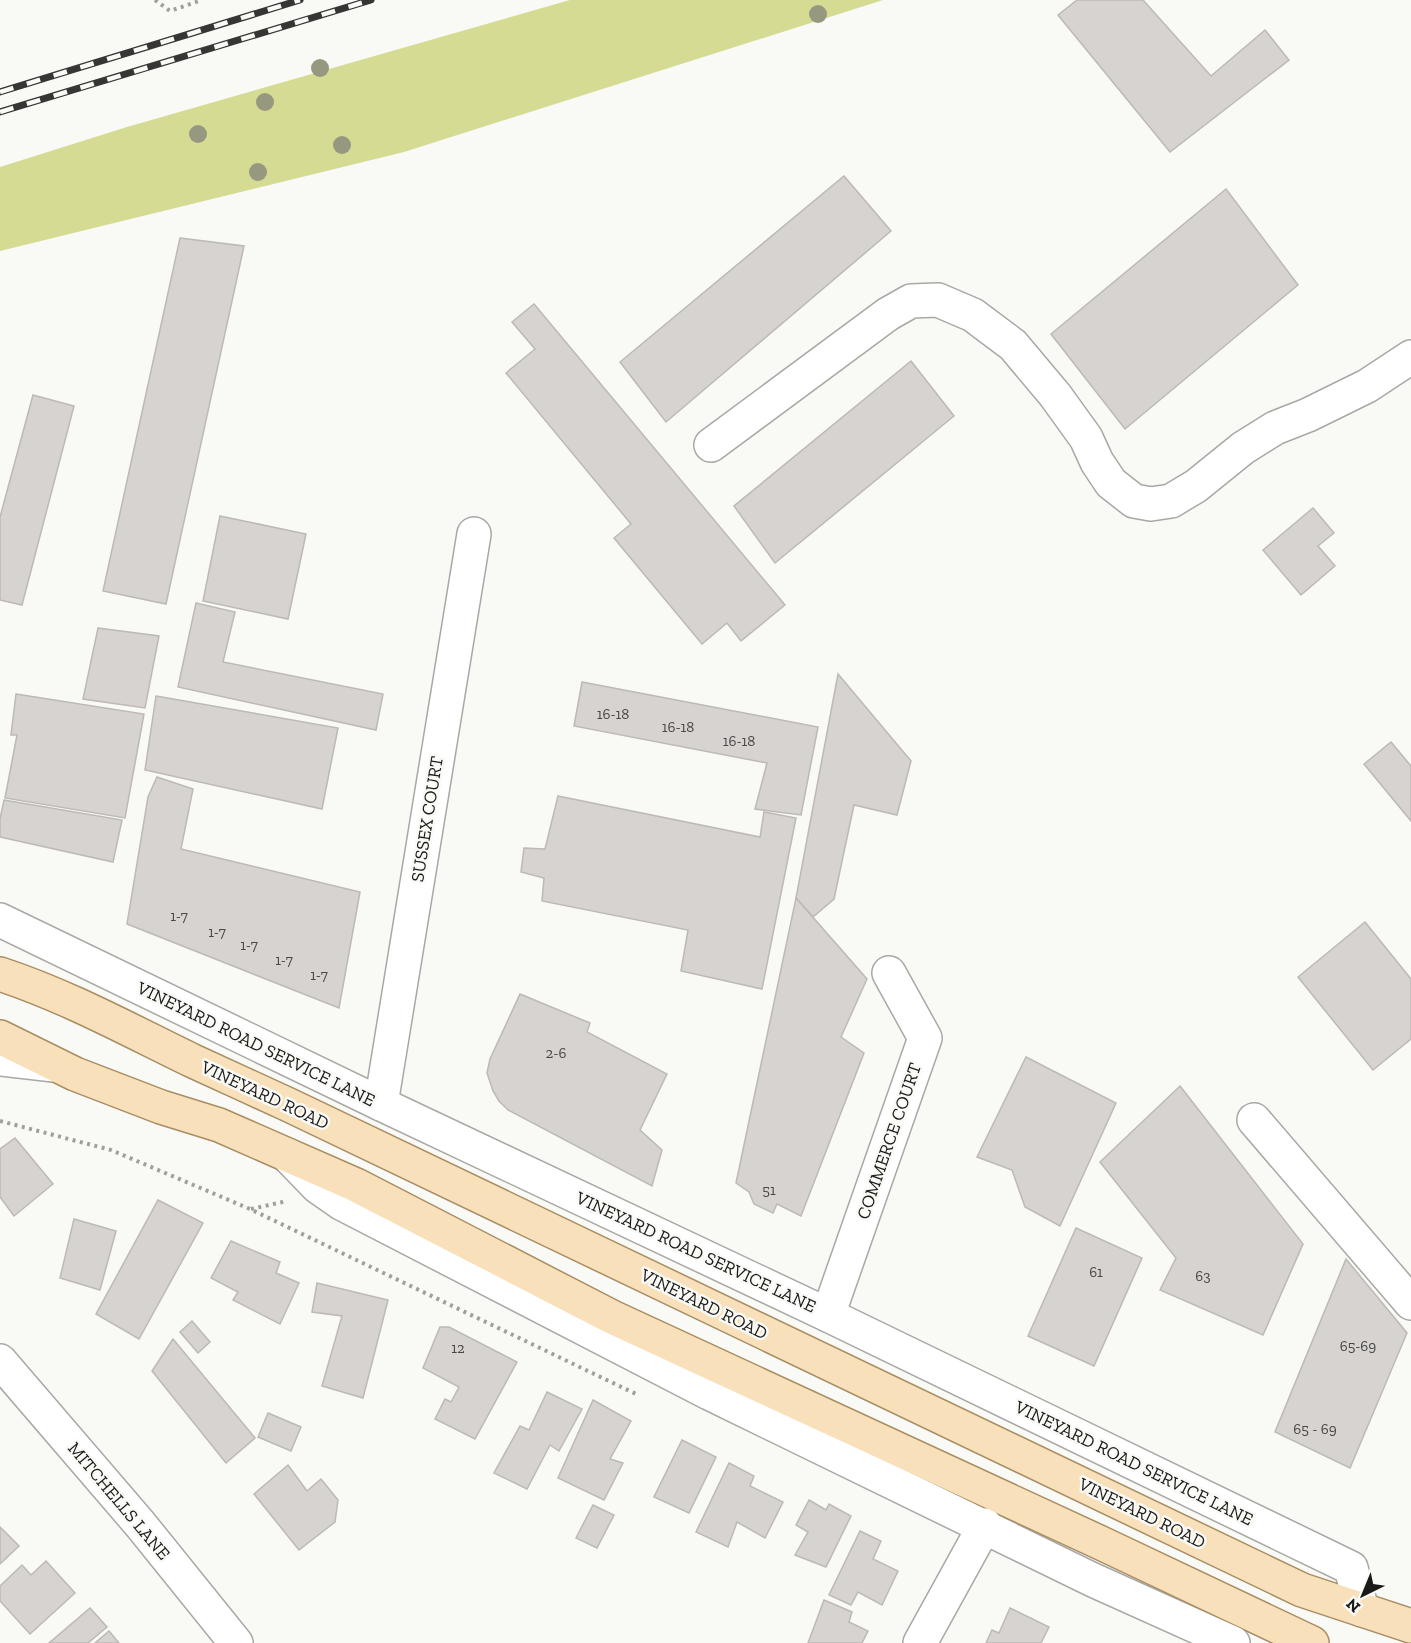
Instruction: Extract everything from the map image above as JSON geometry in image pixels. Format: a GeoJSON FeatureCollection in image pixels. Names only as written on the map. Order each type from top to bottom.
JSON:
{"type":"FeatureCollection","features":[{"type":"Feature","properties":{"kind":"main road","name":"VINEYARD ROAD"},"geometry":{"type":"LineString","coordinates":[[0,974],[31,984],[100,1014],[1302,1590],[1411,1626]]}},
{"type":"Feature","properties":{"kind":"main road"},"geometry":{"type":"LineString","coordinates":[[0,1037],[56,1065],[161,1107],[219,1125],[356,1185],[612,1317],[1101,1543],[1311,1643]]}},
{"type":"Feature","properties":{"kind":"street"},"geometry":{"type":"LineString","coordinates":[[711,445],[888,314],[911,301],[938,300],[955,307],[972,315],[1013,345],[1086,438],[1097,462],[1111,483],[1134,501],[1151,504],[1171,501],[1196,486],[1243,448],[1275,428],[1308,415],[1367,386],[1411,357]]}},
{"type":"Feature","properties":{"kind":"street","name":"SUSSEX COURT"},"geometry":{"type":"LineString","coordinates":[[381,1104],[474,534]]}},
{"type":"Feature","properties":{"kind":"street","name":"VINEYARD ROAD SERVICE LANE"},"geometry":{"type":"LineString","coordinates":[[0,920],[381,1104],[828,1315],[1351,1568],[1362,1610]]}},
{"type":"Feature","properties":{"kind":"street","name":"COMMERCE COURT"},"geometry":{"type":"LineString","coordinates":[[828,1315],[925,1038],[889,974]]}},
{"type":"Feature","properties":{"kind":"street"},"geometry":{"type":"LineString","coordinates":[[0,1059],[56,1065]]}},
{"type":"Feature","properties":{"kind":"street"},"geometry":{"type":"LineString","coordinates":[[1254,1120],[1411,1303]]}},
{"type":"Feature","properties":{"kind":"street"},"geometry":{"type":"LineString","coordinates":[[286,1155],[318,1187],[341,1203],[709,1393],[985,1525],[1093,1580],[1233,1643]]}},
{"type":"Feature","properties":{"kind":"street","name":"MITCHELLS LANE"},"geometry":{"type":"LineString","coordinates":[[0,1361],[140,1524],[236,1643]]}},
{"type":"Feature","properties":{"kind":"street"},"geometry":{"type":"LineString","coordinates":[[920,1643],[985,1525]]}},
{"type":"Feature","properties":{"kind":"path"},"geometry":{"type":"LineString","coordinates":[[155,0],[170,11],[202,0]]}},
{"type":"Feature","properties":{"kind":"path"},"geometry":{"type":"LineString","coordinates":[[0,1121],[111,1150],[250,1209]]}},
{"type":"Feature","properties":{"kind":"green space"},"geometry":{"type":"Polygon","coordinates":[[[570,0],[883,0],[404,152],[0,251],[0,167],[127,127],[570,0]]]}},
{"type":"Feature","properties":{"kind":"building"},"geometry":{"type":"Polygon","coordinates":[[[1077,0],[1143,0],[1211,76],[1265,30],[1289,60],[1170,152],[1058,15],[1077,0]]]}},
{"type":"Feature","properties":{"kind":"building"},"geometry":{"type":"Polygon","coordinates":[[[844,176],[891,231],[666,422],[620,362],[844,176]]]}},
{"type":"Feature","properties":{"kind":"building"},"geometry":{"type":"Polygon","coordinates":[[[1226,189],[1298,285],[1125,429],[1051,334],[1226,189]]]}},
{"type":"Feature","properties":{"kind":"building"},"geometry":{"type":"Polygon","coordinates":[[[180,238],[244,246],[166,604],[103,591],[180,238]]]}},
{"type":"Feature","properties":{"kind":"building"},"geometry":{"type":"Polygon","coordinates":[[[534,304],[785,605],[741,641],[727,623],[702,644],[614,538],[631,524],[506,373],[535,349],[512,322],[534,304]]]}},
{"type":"Feature","properties":{"kind":"building"},"geometry":{"type":"Polygon","coordinates":[[[911,361],[954,416],[775,563],[734,506],[911,361]]]}},
{"type":"Feature","properties":{"kind":"building"},"geometry":{"type":"Polygon","coordinates":[[[33,395],[74,406],[22,605],[0,600],[0,517],[33,395]]]}},
{"type":"Feature","properties":{"kind":"building"},"geometry":{"type":"Polygon","coordinates":[[[1313,508],[1334,533],[1318,546],[1335,566],[1301,595],[1263,550],[1313,508]]]}},
{"type":"Feature","properties":{"kind":"building"},"geometry":{"type":"Polygon","coordinates":[[[220,516],[306,534],[288,619],[203,601],[220,516]]]}},
{"type":"Feature","properties":{"kind":"building"},"geometry":{"type":"Polygon","coordinates":[[[196,603],[235,612],[223,662],[383,694],[376,730],[178,687],[196,603]]]}},
{"type":"Feature","properties":{"kind":"building"},"geometry":{"type":"Polygon","coordinates":[[[98,628],[159,636],[145,708],[83,699],[98,628]]]}},
{"type":"Feature","properties":{"kind":"building"},"geometry":{"type":"Polygon","coordinates":[[[838,674],[911,761],[897,815],[854,805],[834,899],[813,917],[796,898],[838,674]]]}},
{"type":"Feature","properties":{"kind":"building"},"geometry":{"type":"Polygon","coordinates":[[[582,682],[818,727],[801,815],[755,809],[767,763],[574,726],[582,682]]]}},
{"type":"Feature","properties":{"kind":"building"},"geometry":{"type":"Polygon","coordinates":[[[16,694],[144,714],[125,818],[5,798],[17,735],[11,735],[16,694]]]}},
{"type":"Feature","properties":{"kind":"building"},"geometry":{"type":"Polygon","coordinates":[[[156,696],[338,728],[322,809],[145,770],[156,696]]]}},
{"type":"Feature","properties":{"kind":"building"},"geometry":{"type":"Polygon","coordinates":[[[1391,742],[1411,766],[1411,821],[1364,764],[1391,742]]]}},
{"type":"Feature","properties":{"kind":"building"},"geometry":{"type":"Polygon","coordinates":[[[157,777],[193,789],[181,849],[360,892],[339,1008],[127,924],[148,797],[157,777]]]}},
{"type":"Feature","properties":{"kind":"building"},"geometry":{"type":"Polygon","coordinates":[[[558,796],[760,837],[764,812],[796,818],[762,989],[681,971],[688,930],[542,901],[544,878],[521,872],[524,848],[545,849],[558,796]]]}},
{"type":"Feature","properties":{"kind":"building"},"geometry":{"type":"Polygon","coordinates":[[[4,800],[122,820],[113,862],[0,837],[0,819],[4,800]]]}},
{"type":"Feature","properties":{"kind":"building"},"geometry":{"type":"Polygon","coordinates":[[[796,898],[867,979],[841,1037],[864,1053],[801,1216],[777,1204],[773,1213],[754,1204],[749,1192],[736,1183],[796,898]]]}},
{"type":"Feature","properties":{"kind":"building"},"geometry":{"type":"Polygon","coordinates":[[[1365,922],[1411,979],[1411,1039],[1373,1070],[1298,977],[1365,922]]]}},
{"type":"Feature","properties":{"kind":"building"},"geometry":{"type":"Polygon","coordinates":[[[520,994],[590,1023],[587,1032],[667,1074],[640,1130],[662,1150],[652,1186],[508,1110],[499,1101],[487,1073],[490,1059],[520,994]]]}},
{"type":"Feature","properties":{"kind":"building"},"geometry":{"type":"Polygon","coordinates":[[[1026,1057],[1116,1103],[1060,1226],[1025,1207],[1012,1170],[977,1157],[1026,1057]]]}},
{"type":"Feature","properties":{"kind":"building"},"geometry":{"type":"Polygon","coordinates":[[[1180,1086],[1303,1244],[1263,1335],[1160,1290],[1176,1258],[1100,1162],[1180,1086]]]}},
{"type":"Feature","properties":{"kind":"building"},"geometry":{"type":"Polygon","coordinates":[[[15,1138],[53,1184],[14,1216],[0,1197],[0,1149],[15,1138]]]}},
{"type":"Feature","properties":{"kind":"building"},"geometry":{"type":"Polygon","coordinates":[[[158,1200],[203,1223],[139,1339],[96,1314],[158,1200]]]}},
{"type":"Feature","properties":{"kind":"building"},"geometry":{"type":"Polygon","coordinates":[[[74,1219],[116,1231],[100,1290],[60,1278],[74,1219]]]}},
{"type":"Feature","properties":{"kind":"building"},"geometry":{"type":"Polygon","coordinates":[[[1076,1228],[1142,1258],[1094,1366],[1028,1336],[1076,1228]]]}},
{"type":"Feature","properties":{"kind":"building"},"geometry":{"type":"Polygon","coordinates":[[[231,1241],[280,1262],[276,1273],[299,1283],[280,1324],[233,1300],[238,1292],[211,1278],[231,1241]]]}},
{"type":"Feature","properties":{"kind":"building"},"geometry":{"type":"Polygon","coordinates":[[[1346,1259],[1407,1333],[1350,1468],[1275,1432],[1346,1259]]]}},
{"type":"Feature","properties":{"kind":"building"},"geometry":{"type":"Polygon","coordinates":[[[317,1283],[388,1300],[363,1398],[322,1386],[342,1316],[312,1312],[317,1283]]]}},
{"type":"Feature","properties":{"kind":"building"},"geometry":{"type":"Polygon","coordinates":[[[192,1321],[210,1342],[198,1353],[180,1332],[192,1321]]]}},
{"type":"Feature","properties":{"kind":"building"},"geometry":{"type":"Polygon","coordinates":[[[440,1327],[449,1327],[517,1362],[475,1439],[435,1419],[445,1399],[451,1402],[459,1387],[423,1368],[440,1327]]]}},
{"type":"Feature","properties":{"kind":"building"},"geometry":{"type":"Polygon","coordinates":[[[173,1339],[255,1438],[226,1463],[152,1371],[173,1339]]]}},
{"type":"Feature","properties":{"kind":"building"},"geometry":{"type":"Polygon","coordinates":[[[547,1392],[582,1409],[559,1451],[550,1445],[527,1489],[494,1473],[520,1426],[529,1430],[547,1392]]]}},
{"type":"Feature","properties":{"kind":"building"},"geometry":{"type":"Polygon","coordinates":[[[593,1400],[631,1421],[610,1459],[623,1463],[604,1500],[558,1478],[593,1400]]]}},
{"type":"Feature","properties":{"kind":"building"},"geometry":{"type":"Polygon","coordinates":[[[268,1413],[301,1427],[291,1451],[258,1437],[268,1413]]]}},
{"type":"Feature","properties":{"kind":"building"},"geometry":{"type":"Polygon","coordinates":[[[682,1440],[716,1457],[689,1513],[654,1497],[682,1440]]]}},
{"type":"Feature","properties":{"kind":"building"},"geometry":{"type":"Polygon","coordinates":[[[729,1463],[754,1476],[750,1486],[783,1502],[765,1538],[737,1522],[728,1547],[696,1532],[729,1463]]]}},
{"type":"Feature","properties":{"kind":"building"},"geometry":{"type":"Polygon","coordinates":[[[288,1465],[307,1491],[321,1479],[338,1500],[335,1522],[299,1550],[254,1494],[288,1465]]]}},
{"type":"Feature","properties":{"kind":"building"},"geometry":{"type":"Polygon","coordinates":[[[809,1500],[826,1510],[829,1504],[851,1516],[826,1567],[795,1555],[808,1532],[796,1525],[809,1500]]]}},
{"type":"Feature","properties":{"kind":"building"},"geometry":{"type":"Polygon","coordinates":[[[593,1505],[614,1515],[597,1548],[576,1538],[593,1505]]]}},
{"type":"Feature","properties":{"kind":"building"},"geometry":{"type":"Polygon","coordinates":[[[0,1527],[19,1546],[0,1564],[0,1527]]]}},
{"type":"Feature","properties":{"kind":"building"},"geometry":{"type":"Polygon","coordinates":[[[860,1531],[881,1541],[873,1559],[898,1571],[882,1605],[858,1592],[851,1605],[829,1595],[860,1531]]]}},
{"type":"Feature","properties":{"kind":"building"},"geometry":{"type":"Polygon","coordinates":[[[46,1561],[75,1593],[30,1634],[0,1601],[0,1586],[22,1565],[31,1575],[46,1561]]]}},
{"type":"Feature","properties":{"kind":"building"},"geometry":{"type":"Polygon","coordinates":[[[824,1600],[852,1612],[849,1622],[868,1631],[862,1643],[808,1643],[824,1600]]]}},
{"type":"Feature","properties":{"kind":"building"},"geometry":{"type":"Polygon","coordinates":[[[90,1608],[107,1627],[88,1643],[49,1643],[90,1608]]]}},
{"type":"Feature","properties":{"kind":"building"},"geometry":{"type":"Polygon","coordinates":[[[1010,1608],[1049,1627],[1041,1643],[986,1643],[992,1630],[999,1633],[1010,1608]]]}},
{"type":"Feature","properties":{"kind":"building"},"geometry":{"type":"Polygon","coordinates":[[[109,1631],[119,1643],[95,1643],[109,1631]]]}},
{"type":"Feature","properties":{"kind":"railway"},"geometry":{"type":"LineString","coordinates":[[0,92],[300,0]]}},
{"type":"Feature","properties":{"kind":"railway"},"geometry":{"type":"LineString","coordinates":[[0,112],[371,0]]}}]}
